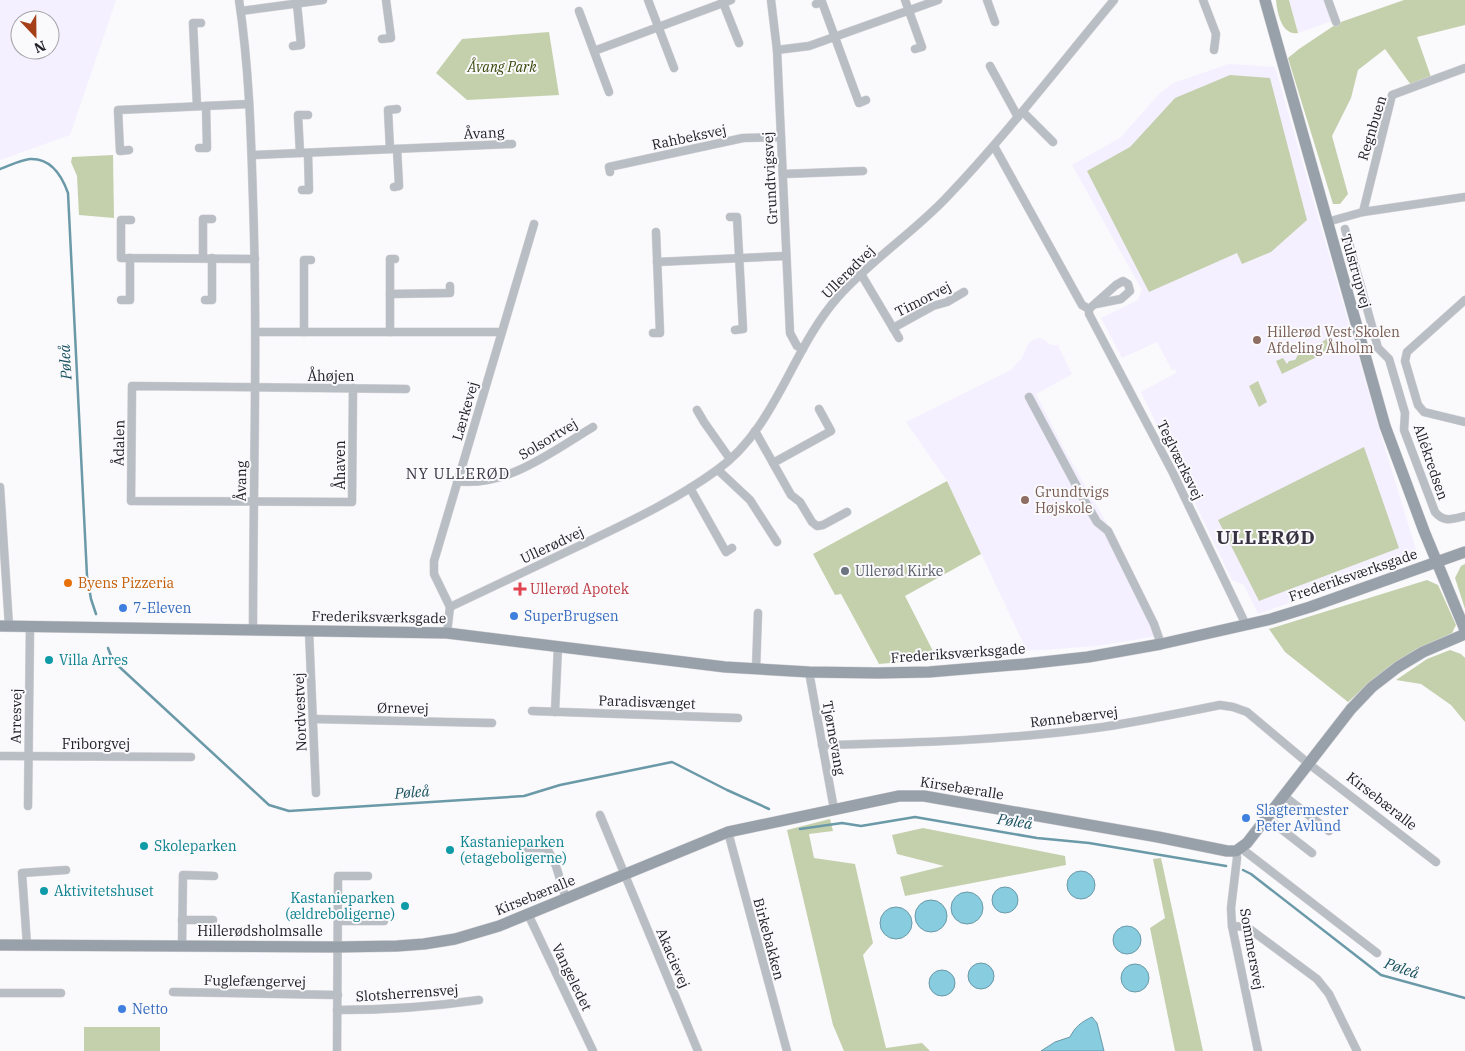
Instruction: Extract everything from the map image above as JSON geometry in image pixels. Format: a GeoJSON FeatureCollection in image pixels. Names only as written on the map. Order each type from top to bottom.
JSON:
{"type":"FeatureCollection","features":[{"type":"Feature","properties":{"kind":"street","name":"Åvang"},"geometry":{"type":"LineString","coordinates":[[239,0],[249,104],[255,259],[253,630]]}},
{"type":"Feature","properties":{"kind":"street"},"geometry":{"type":"LineString","coordinates":[[240,11],[323,0]]}},
{"type":"Feature","properties":{"kind":"street"},"geometry":{"type":"LineString","coordinates":[[382,39],[391,38],[386,0]]}},
{"type":"Feature","properties":{"kind":"street"},"geometry":{"type":"LineString","coordinates":[[648,0],[674,68]]}},
{"type":"Feature","properties":{"kind":"street"},"geometry":{"type":"LineString","coordinates":[[594,52],[732,0]]}},
{"type":"Feature","properties":{"kind":"street","name":"Grundtvigsvej"},"geometry":{"type":"LineString","coordinates":[[770,0],[777,50],[790,333],[797,346],[803,349]]}},
{"type":"Feature","properties":{"kind":"street"},"geometry":{"type":"LineString","coordinates":[[905,0],[922,47],[915,49]]}},
{"type":"Feature","properties":{"kind":"street"},"geometry":{"type":"LineString","coordinates":[[777,50],[809,46],[835,38],[938,0]]}},
{"type":"Feature","properties":{"kind":"street"},"geometry":{"type":"LineString","coordinates":[[987,0],[995,22]]}},
{"type":"Feature","properties":{"kind":"street","name":"Ullerødvej"},"geometry":{"type":"LineString","coordinates":[[450,607],[634,519],[718,470],[742,447],[767,413],[803,349],[837,298],[861,274],[945,200],[994,146],[1114,0]]}},
{"type":"Feature","properties":{"kind":"street"},"geometry":{"type":"LineString","coordinates":[[1203,0],[1216,34],[1214,50]]}},
{"type":"Feature","properties":{"kind":"street","name":"Tulstrupvej"},"geometry":{"type":"LineString","coordinates":[[1265,0],[1326,222],[1386,426],[1436,562],[1465,632]]}},
{"type":"Feature","properties":{"kind":"street"},"geometry":{"type":"LineString","coordinates":[[1328,0],[1336,22]]}},
{"type":"Feature","properties":{"kind":"street"},"geometry":{"type":"LineString","coordinates":[[723,2],[739,44]]}},
{"type":"Feature","properties":{"kind":"street"},"geometry":{"type":"LineString","coordinates":[[816,4],[822,2],[859,103],[866,100]]}},
{"type":"Feature","properties":{"kind":"street"},"geometry":{"type":"LineString","coordinates":[[293,46],[301,45],[296,4]]}},
{"type":"Feature","properties":{"kind":"street"},"geometry":{"type":"LineString","coordinates":[[579,11],[609,92]]}},
{"type":"Feature","properties":{"kind":"street"},"geometry":{"type":"LineString","coordinates":[[199,148],[207,148],[193,23],[201,23]]}},
{"type":"Feature","properties":{"kind":"street"},"geometry":{"type":"LineString","coordinates":[[990,66],[1020,114],[1053,142]]}},
{"type":"Feature","properties":{"kind":"street","name":"Regnbuen"},"geometry":{"type":"LineString","coordinates":[[1362,212],[1392,95],[1465,68]]}},
{"type":"Feature","properties":{"kind":"street"},"geometry":{"type":"LineString","coordinates":[[129,150],[120,151],[118,110],[249,104]]}},
{"type":"Feature","properties":{"kind":"street"},"geometry":{"type":"LineString","coordinates":[[394,187],[399,186],[388,110],[397,110]]}},
{"type":"Feature","properties":{"kind":"street"},"geometry":{"type":"LineString","coordinates":[[302,190],[310,190],[298,115],[308,115]]}},
{"type":"Feature","properties":{"kind":"street","name":"Rahbeksvej"},"geometry":{"type":"LineString","coordinates":[[610,172],[609,167],[743,138],[781,137]]}},
{"type":"Feature","properties":{"kind":"street","name":"Åvang"},"geometry":{"type":"LineString","coordinates":[[252,155],[512,144]]}},
{"type":"Feature","properties":{"kind":"street","name":"Teglværksvej"},"geometry":{"type":"LineString","coordinates":[[994,146],[1082,305],[1093,306],[1089,314],[1176,480],[1246,625]]}},
{"type":"Feature","properties":{"kind":"street"},"geometry":{"type":"LineString","coordinates":[[783,174],[863,171]]}},
{"type":"Feature","properties":{"kind":"street"},"geometry":{"type":"LineString","coordinates":[[1326,222],[1362,212],[1465,197]]}},
{"type":"Feature","properties":{"kind":"street"},"geometry":{"type":"LineString","coordinates":[[730,218],[737,217],[743,329],[735,330]]}},
{"type":"Feature","properties":{"kind":"street"},"geometry":{"type":"LineString","coordinates":[[203,258],[203,219],[212,219]]}},
{"type":"Feature","properties":{"kind":"street"},"geometry":{"type":"LineString","coordinates":[[131,220],[122,220],[121,258],[255,259]]}},
{"type":"Feature","properties":{"kind":"street","name":"Lærkevej"},"geometry":{"type":"LineString","coordinates":[[450,607],[434,574],[434,561],[534,224]]}},
{"type":"Feature","properties":{"kind":"street","name":"Allékredsen"},"geometry":{"type":"LineString","coordinates":[[1345,229],[1378,348],[1389,359],[1397,386],[1404,413],[1404,430],[1435,512],[1439,517],[1447,520],[1465,516]]}},
{"type":"Feature","properties":{"kind":"street"},"geometry":{"type":"LineString","coordinates":[[653,333],[660,333],[656,232]]}},
{"type":"Feature","properties":{"kind":"street"},"geometry":{"type":"LineString","coordinates":[[657,262],[786,256]]}},
{"type":"Feature","properties":{"kind":"street"},"geometry":{"type":"LineString","coordinates":[[121,300],[130,300],[130,258]]}},
{"type":"Feature","properties":{"kind":"street"},"geometry":{"type":"LineString","coordinates":[[204,300],[212,300],[212,258]]}},
{"type":"Feature","properties":{"kind":"street"},"geometry":{"type":"LineString","coordinates":[[390,332],[390,259],[395,258]]}},
{"type":"Feature","properties":{"kind":"street"},"geometry":{"type":"LineString","coordinates":[[304,332],[304,260],[312,260]]}},
{"type":"Feature","properties":{"kind":"street","name":"Timorvej"},"geometry":{"type":"LineString","coordinates":[[861,274],[899,338]]}},
{"type":"Feature","properties":{"kind":"street"},"geometry":{"type":"LineString","coordinates":[[390,294],[450,293],[450,286]]}},
{"type":"Feature","properties":{"kind":"street","name":"Timorvej"},"geometry":{"type":"LineString","coordinates":[[893,328],[933,306],[947,302],[964,292]]}},
{"type":"Feature","properties":{"kind":"street","name":"Allékredsen"},"geometry":{"type":"LineString","coordinates":[[1465,300],[1407,352],[1405,361],[1420,409],[1424,412],[1465,422]]}},
{"type":"Feature","properties":{"kind":"street"},"geometry":{"type":"LineString","coordinates":[[256,332],[501,332]]}},
{"type":"Feature","properties":{"kind":"street"},"geometry":{"type":"LineString","coordinates":[[1397,386],[1411,382]]}},
{"type":"Feature","properties":{"kind":"street","name":"Ådalen"},"geometry":{"type":"LineString","coordinates":[[254,502],[130,501],[132,386],[255,388]]}},
{"type":"Feature","properties":{"kind":"street","name":"Åhøjen"},"geometry":{"type":"LineString","coordinates":[[255,388],[406,389]]}},
{"type":"Feature","properties":{"kind":"street","name":"Åhaven"},"geometry":{"type":"LineString","coordinates":[[254,502],[352,502],[353,388]]}},
{"type":"Feature","properties":{"kind":"street"},"geometry":{"type":"LineString","coordinates":[[1029,397],[1082,498],[1097,522],[1108,531],[1162,644]]}},
{"type":"Feature","properties":{"kind":"street"},"geometry":{"type":"LineString","coordinates":[[773,463],[831,432],[818,409]]}},
{"type":"Feature","properties":{"kind":"street"},"geometry":{"type":"LineString","coordinates":[[697,410],[730,459]]}},
{"type":"Feature","properties":{"kind":"street","name":"Solsortvej"},"geometry":{"type":"LineString","coordinates":[[457,481],[476,482],[516,472],[593,427]]}},
{"type":"Feature","properties":{"kind":"street"},"geometry":{"type":"LineString","coordinates":[[755,430],[791,495],[800,502],[812,522],[817,526],[824,525],[847,512]]}},
{"type":"Feature","properties":{"kind":"street"},"geometry":{"type":"LineString","coordinates":[[718,470],[750,500],[776,542]]}},
{"type":"Feature","properties":{"kind":"street"},"geometry":{"type":"LineString","coordinates":[[0,487],[4,626]]}},
{"type":"Feature","properties":{"kind":"street"},"geometry":{"type":"LineString","coordinates":[[690,488],[726,552],[732,548]]}},
{"type":"Feature","properties":{"kind":"street","name":"Frederiksværksgade"},"geometry":{"type":"LineString","coordinates":[[4,626],[447,633],[725,667],[810,672],[898,673],[1025,664],[1088,657],[1162,644],[1246,625],[1310,607],[1465,552]]}},
{"type":"Feature","properties":{"kind":"street"},"geometry":{"type":"LineString","coordinates":[[447,633],[450,607]]}},
{"type":"Feature","properties":{"kind":"street"},"geometry":{"type":"LineString","coordinates":[[756,669],[758,613]]}},
{"type":"Feature","properties":{"kind":"street","name":"Arresvej"},"geometry":{"type":"LineString","coordinates":[[28,806],[30,627]]}},
{"type":"Feature","properties":{"kind":"street","name":"Nordvestvej"},"geometry":{"type":"LineString","coordinates":[[309,630],[316,793]]}},
{"type":"Feature","properties":{"kind":"street"},"geometry":{"type":"LineString","coordinates":[[1377,953],[1246,852],[1239,849],[1267,818],[1351,709],[1372,687],[1406,662],[1465,632]]}},
{"type":"Feature","properties":{"kind":"street"},"geometry":{"type":"LineString","coordinates":[[555,712],[558,646]]}},
{"type":"Feature","properties":{"kind":"street","name":"Tjørnevang"},"geometry":{"type":"LineString","coordinates":[[810,672],[834,809]]}},
{"type":"Feature","properties":{"kind":"street","name":"Rønnebærvej"},"geometry":{"type":"LineString","coordinates":[[822,745],[936,742],[1032,735],[1104,727],[1220,706],[1233,707],[1247,712],[1309,764]]}},
{"type":"Feature","properties":{"kind":"street","name":"Paradisvænget"},"geometry":{"type":"LineString","coordinates":[[532,711],[738,718]]}},
{"type":"Feature","properties":{"kind":"street","name":"Ørnevej"},"geometry":{"type":"LineString","coordinates":[[313,719],[492,722]]}},
{"type":"Feature","properties":{"kind":"street","name":"Friborgvej"},"geometry":{"type":"LineString","coordinates":[[0,756],[191,757]]}},
{"type":"Feature","properties":{"kind":"street","name":"Kirsebæralle"},"geometry":{"type":"LineString","coordinates":[[1309,764],[1436,862]]}},
{"type":"Feature","properties":{"kind":"street","name":"Kirsebæralle"},"geometry":{"type":"LineString","coordinates":[[455,938],[492,928],[728,832],[899,796],[924,796],[1227,851],[1239,849]]}},
{"type":"Feature","properties":{"kind":"street"},"geometry":{"type":"LineString","coordinates":[[1284,796],[1329,831]]}},
{"type":"Feature","properties":{"kind":"street"},"geometry":{"type":"LineString","coordinates":[[600,815],[624,874]]}},
{"type":"Feature","properties":{"kind":"street"},"geometry":{"type":"LineString","coordinates":[[1267,818],[1312,853]]}},
{"type":"Feature","properties":{"kind":"street","name":"Birkebakken"},"geometry":{"type":"LineString","coordinates":[[728,832],[787,1051]]}},
{"type":"Feature","properties":{"kind":"street"},"geometry":{"type":"LineString","coordinates":[[525,848],[547,848],[556,866],[566,899]]}},
{"type":"Feature","properties":{"kind":"street","name":"Sommersvej"},"geometry":{"type":"LineString","coordinates":[[1239,849],[1231,908],[1232,926],[1258,1051]]}},
{"type":"Feature","properties":{"kind":"street"},"geometry":{"type":"LineString","coordinates":[[27,945],[22,873],[66,870]]}},
{"type":"Feature","properties":{"kind":"street","name":"Akacievej"},"geometry":{"type":"LineString","coordinates":[[624,874],[698,1051]]}},
{"type":"Feature","properties":{"kind":"street","name":"Hillerødsholmsalle"},"geometry":{"type":"LineString","coordinates":[[182,946],[183,875],[214,876]]}},
{"type":"Feature","properties":{"kind":"street","name":"Hillerødsholmsalle"},"geometry":{"type":"LineString","coordinates":[[338,947],[338,876],[368,876]]}},
{"type":"Feature","properties":{"kind":"street","name":"Vangeledet"},"geometry":{"type":"LineString","coordinates":[[528,914],[593,1051]]}},
{"type":"Feature","properties":{"kind":"street","name":"Hillerødsholmsalle"},"geometry":{"type":"LineString","coordinates":[[182,920],[213,920]]}},
{"type":"Feature","properties":{"kind":"street","name":"Hillerødsholmsalle"},"geometry":{"type":"LineString","coordinates":[[338,921],[384,921]]}},
{"type":"Feature","properties":{"kind":"street"},"geometry":{"type":"LineString","coordinates":[[1232,926],[1247,927],[1317,979],[1329,994],[1357,1051]]}},
{"type":"Feature","properties":{"kind":"street","name":"Hillerødsholmsalle"},"geometry":{"type":"LineString","coordinates":[[0,945],[338,947],[424,944],[455,938]]}},
{"type":"Feature","properties":{"kind":"street"},"geometry":{"type":"LineString","coordinates":[[337,1051],[338,947]]}},
{"type":"Feature","properties":{"kind":"street","name":"Fuglefængervej"},"geometry":{"type":"LineString","coordinates":[[173,992],[338,995]]}},
{"type":"Feature","properties":{"kind":"street"},"geometry":{"type":"LineString","coordinates":[[0,993],[61,993]]}},
{"type":"Feature","properties":{"kind":"street","name":"Slotsherrensvej"},"geometry":{"type":"LineString","coordinates":[[338,1010],[385,1010],[479,1000]]}},
{"type":"Feature","properties":{"kind":"shaded area"},"geometry":{"type":"Polygon","coordinates":[[[0,0],[116,0],[70,135],[0,160],[0,0]]]}},
{"type":"Feature","properties":{"kind":"shaded area"},"geometry":{"type":"Polygon","coordinates":[[[1289,0],[1325,0],[1332,21],[1298,33],[1289,0]]]}},
{"type":"Feature","properties":{"kind":"shaded area","name":"Hillerød Vest Skolen Afdeling Ålholm"},"geometry":{"type":"Polygon","coordinates":[[[1229,64],[1275,67],[1416,550],[1412,559],[1258,614],[1244,585],[1232,580],[1141,392],[1176,373],[1176,369],[1172,370],[1157,342],[1122,358],[1101,318],[1138,300],[1142,290],[1072,165],[1120,138],[1160,93],[1173,83],[1229,64]]]}},
{"type":"Feature","properties":{"kind":"shaded area","name":"Grundtvigs Højskole"},"geometry":{"type":"Polygon","coordinates":[[[1038,338],[1051,345],[1058,345],[1072,374],[1036,394],[1066,452],[1105,520],[1163,635],[1097,646],[1027,651],[947,481],[906,422],[1011,370],[1022,358],[1029,342],[1038,338]]]}},
{"type":"Feature","properties":{"kind":"green space"},"geometry":{"type":"Polygon","coordinates":[[[1276,0],[1289,0],[1298,33],[1292,33],[1284,27],[1277,10],[1276,0]]]}},
{"type":"Feature","properties":{"kind":"green space"},"geometry":{"type":"Polygon","coordinates":[[[1404,0],[1465,0],[1465,25],[1417,37],[1431,77],[1411,85],[1385,49],[1358,70],[1351,98],[1332,136],[1348,194],[1340,204],[1333,204],[1288,58],[1338,23],[1404,0]]]}},
{"type":"Feature","properties":{"kind":"green space","name":"Åvang Park"},"geometry":{"type":"Polygon","coordinates":[[[549,32],[559,95],[467,100],[436,73],[462,39],[549,32]]]}},
{"type":"Feature","properties":{"kind":"green space"},"geometry":{"type":"Polygon","coordinates":[[[1230,75],[1270,78],[1307,220],[1271,252],[1242,264],[1237,253],[1149,292],[1087,171],[1130,147],[1175,98],[1230,75]]]}},
{"type":"Feature","properties":{"kind":"green space"},"geometry":{"type":"Polygon","coordinates":[[[113,155],[114,218],[79,215],[77,176],[71,162],[72,157],[113,155]]]}},
{"type":"Feature","properties":{"kind":"green space"},"geometry":{"type":"Polygon","coordinates":[[[1331,336],[1336,345],[1335,348],[1282,374],[1276,361],[1283,358],[1287,364],[1289,361],[1295,360],[1300,351],[1308,347],[1311,349],[1331,336]]]}},
{"type":"Feature","properties":{"kind":"green space"},"geometry":{"type":"Polygon","coordinates":[[[1258,381],[1267,402],[1259,407],[1249,386],[1258,381]]]}},
{"type":"Feature","properties":{"kind":"green space"},"geometry":{"type":"Polygon","coordinates":[[[1364,447],[1399,548],[1259,601],[1218,520],[1364,447]]]}},
{"type":"Feature","properties":{"kind":"green space"},"geometry":{"type":"Polygon","coordinates":[[[947,481],[981,554],[905,596],[937,659],[879,664],[841,594],[835,595],[813,554],[947,481]]]}},
{"type":"Feature","properties":{"kind":"green space"},"geometry":{"type":"Polygon","coordinates":[[[1465,564],[1465,609],[1455,578],[1461,566],[1465,564]]]}},
{"type":"Feature","properties":{"kind":"green space"},"geometry":{"type":"Polygon","coordinates":[[[1427,580],[1438,585],[1456,625],[1452,633],[1420,648],[1376,677],[1348,702],[1285,652],[1269,629],[1427,580]]]}},
{"type":"Feature","properties":{"kind":"green space"},"geometry":{"type":"Polygon","coordinates":[[[1450,650],[1461,654],[1465,658],[1465,722],[1451,705],[1421,684],[1396,680],[1427,659],[1450,650]]]}},
{"type":"Feature","properties":{"kind":"green space"},"geometry":{"type":"Polygon","coordinates":[[[830,819],[833,831],[809,834],[814,858],[855,864],[873,943],[863,955],[886,1048],[922,1043],[930,1051],[844,1051],[833,1025],[787,830],[830,819]]]}},
{"type":"Feature","properties":{"kind":"green space"},"geometry":{"type":"Polygon","coordinates":[[[923,828],[1065,856],[1066,865],[905,896],[900,877],[944,866],[897,854],[892,835],[923,828]]]}},
{"type":"Feature","properties":{"kind":"green space"},"geometry":{"type":"Polygon","coordinates":[[[1161,858],[1203,1051],[1175,1051],[1150,928],[1165,918],[1153,859],[1161,858]]]}},
{"type":"Feature","properties":{"kind":"green space"},"geometry":{"type":"Polygon","coordinates":[[[84,1027],[160,1027],[160,1051],[84,1051],[84,1027]]]}},
{"type":"Feature","properties":{"kind":"water"},"geometry":{"type":"Polygon","coordinates":[[[1081,871],[1091,875],[1095,885],[1091,895],[1081,899],[1071,895],[1067,885],[1071,875],[1081,871]]]}},
{"type":"Feature","properties":{"kind":"water"},"geometry":{"type":"Polygon","coordinates":[[[1005,887],[1014,891],[1018,900],[1014,909],[1005,913],[996,909],[992,900],[996,891],[1005,887]]]}},
{"type":"Feature","properties":{"kind":"water"},"geometry":{"type":"Polygon","coordinates":[[[967,892],[973,893],[978,897],[982,902],[982,914],[978,919],[973,923],[967,924],[961,923],[956,919],[952,914],[951,908],[952,902],[956,897],[961,893],[967,892]]]}},
{"type":"Feature","properties":{"kind":"water"},"geometry":{"type":"Polygon","coordinates":[[[931,900],[937,901],[942,905],[946,910],[946,922],[942,927],[937,931],[931,932],[925,931],[920,927],[916,922],[915,916],[916,910],[920,905],[925,901],[931,900]]]}},
{"type":"Feature","properties":{"kind":"water"},"geometry":{"type":"Polygon","coordinates":[[[896,907],[908,911],[912,923],[908,935],[896,939],[884,935],[880,923],[884,911],[896,907]]]}},
{"type":"Feature","properties":{"kind":"water"},"geometry":{"type":"Polygon","coordinates":[[[1127,926],[1137,930],[1141,940],[1137,950],[1127,954],[1117,950],[1113,940],[1117,930],[1127,926]]]}},
{"type":"Feature","properties":{"kind":"water"},"geometry":{"type":"Polygon","coordinates":[[[981,963],[990,967],[994,976],[990,985],[981,989],[972,985],[968,976],[972,967],[981,963]]]}},
{"type":"Feature","properties":{"kind":"water"},"geometry":{"type":"Polygon","coordinates":[[[1135,964],[1145,968],[1149,978],[1145,988],[1135,992],[1125,988],[1121,978],[1125,968],[1135,964]]]}},
{"type":"Feature","properties":{"kind":"water"},"geometry":{"type":"Polygon","coordinates":[[[942,970],[951,974],[955,983],[951,992],[942,996],[933,992],[929,983],[933,974],[942,970]]]}},
{"type":"Feature","properties":{"kind":"water"},"geometry":{"type":"Polygon","coordinates":[[[1092,1017],[1097,1023],[1104,1051],[1041,1051],[1055,1042],[1070,1037],[1079,1025],[1092,1017]]]}},
{"type":"Feature","properties":{"kind":"waterway","name":"Pøleå"},"geometry":{"type":"LineString","coordinates":[[0,169],[18,162],[37,159],[55,169],[68,193],[87,576],[96,614]]}},
{"type":"Feature","properties":{"kind":"waterway","name":"Pøleå"},"geometry":{"type":"LineString","coordinates":[[108,648],[113,661],[269,805],[289,811],[524,796],[560,785],[672,762],[769,809]]}},
{"type":"Feature","properties":{"kind":"waterway","name":"Pøleå"},"geometry":{"type":"LineString","coordinates":[[800,829],[842,823],[861,826],[915,817],[1037,838],[1089,843],[1226,866]]}},
{"type":"Feature","properties":{"kind":"waterway","name":"Pøleå"},"geometry":{"type":"LineString","coordinates":[[1243,870],[1251,874],[1381,975],[1465,998]]}},
{"type":"Feature","properties":{"kind":"place","name":"Hillerød Vest Skolen Afdeling Ålholm"},"geometry":{"type":"Point","coordinates":[1257,340]}},
{"type":"Feature","properties":{"kind":"place","name":"Grundtvigs Højskole"},"geometry":{"type":"Point","coordinates":[1025,500]}},
{"type":"Feature","properties":{"kind":"place","name":"Ullerød Kirke"},"geometry":{"type":"Point","coordinates":[845,571]}},
{"type":"Feature","properties":{"kind":"place","name":"Byens Pizzeria"},"geometry":{"type":"Point","coordinates":[68,583]}},
{"type":"Feature","properties":{"kind":"place","name":"Ullerød Apotek"},"geometry":{"type":"Point","coordinates":[520,589]}},
{"type":"Feature","properties":{"kind":"place","name":"7-Eleven"},"geometry":{"type":"Point","coordinates":[123,608]}},
{"type":"Feature","properties":{"kind":"place","name":"SuperBrugsen"},"geometry":{"type":"Point","coordinates":[514,616]}},
{"type":"Feature","properties":{"kind":"place","name":"Villa Arres"},"geometry":{"type":"Point","coordinates":[49,660]}},
{"type":"Feature","properties":{"kind":"place","name":"Slagtermester Peter Avlund"},"geometry":{"type":"Point","coordinates":[1246,818]}},
{"type":"Feature","properties":{"kind":"place","name":"Skoleparken"},"geometry":{"type":"Point","coordinates":[144,846]}},
{"type":"Feature","properties":{"kind":"place","name":"Kastanieparken (etageboligerne)"},"geometry":{"type":"Point","coordinates":[450,850]}},
{"type":"Feature","properties":{"kind":"place","name":"Aktivitetshuset"},"geometry":{"type":"Point","coordinates":[44,891]}},
{"type":"Feature","properties":{"kind":"place","name":"Kastanieparken (ældreboligerne)"},"geometry":{"type":"Point","coordinates":[405,906]}},
{"type":"Feature","properties":{"kind":"place","name":"Netto"},"geometry":{"type":"Point","coordinates":[122,1009]}},
{"type":"Feature","properties":{"kind":"district","name":"NY ULLERØD"},"geometry":{"type":"Point","coordinates":[458,473]}},
{"type":"Feature","properties":{"kind":"district","name":"ULLERØD"},"geometry":{"type":"Point","coordinates":[1266,537]}}]}
